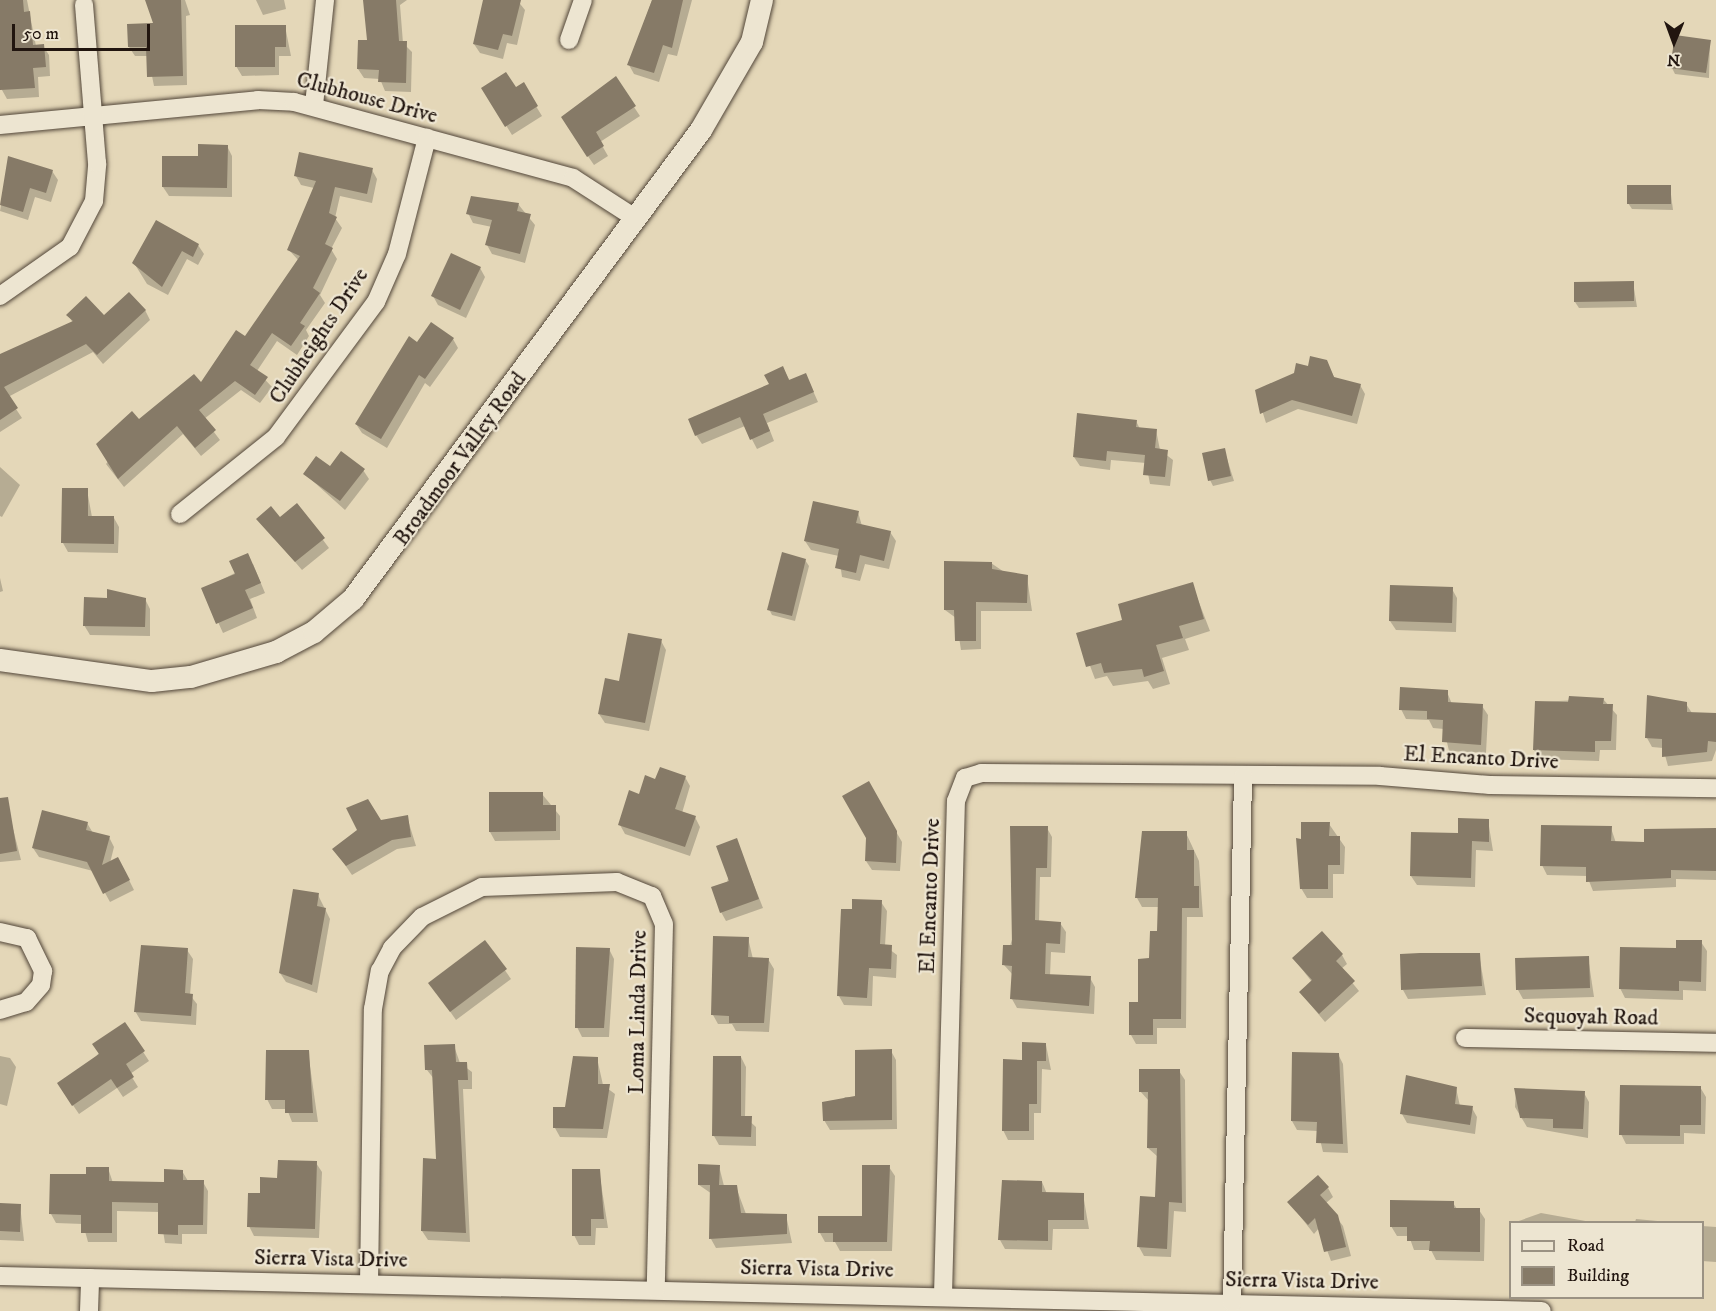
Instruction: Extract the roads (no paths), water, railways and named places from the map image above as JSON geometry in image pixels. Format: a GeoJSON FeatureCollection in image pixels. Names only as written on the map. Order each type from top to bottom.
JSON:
{"type":"FeatureCollection","features":[{"type":"Feature","properties":{"kind":"street"},"geometry":{"type":"LineString","coordinates":[[314,105],[325,0]]}},
{"type":"Feature","properties":{"kind":"street"},"geometry":{"type":"LineString","coordinates":[[568,40],[583,0]]}},
{"type":"Feature","properties":{"kind":"street","name":"Broadmoor Valley Road"},"geometry":{"type":"LineString","coordinates":[[0,660],[152,681],[233,669],[314,632],[381,568],[728,89],[752,42],[762,0]]}},
{"type":"Feature","properties":{"kind":"street"},"geometry":{"type":"LineString","coordinates":[[0,296],[58,259],[81,234],[97,179],[94,114],[84,5]]}},
{"type":"Feature","properties":{"kind":"street","name":"Clubhouse Drive"},"geometry":{"type":"LineString","coordinates":[[0,125],[94,114],[258,100],[314,105],[573,178],[635,218]]}},
{"type":"Feature","properties":{"kind":"street","name":"Clubheights Drive"},"geometry":{"type":"LineString","coordinates":[[180,514],[276,438],[376,302],[397,254],[427,138]]}},
{"type":"Feature","properties":{"kind":"street","name":"El Encanto Drive"},"geometry":{"type":"LineString","coordinates":[[943,1295],[959,788],[965,778],[981,773],[1243,776],[1716,788]]}},
{"type":"Feature","properties":{"kind":"street"},"geometry":{"type":"LineString","coordinates":[[1233,1303],[1243,776]]}},
{"type":"Feature","properties":{"kind":"street","name":"Loma Linda Drive"},"geometry":{"type":"LineString","coordinates":[[369,1284],[373,1009],[380,971],[392,948],[436,907],[482,887],[617,882],[652,896],[664,924],[656,1289]]}},
{"type":"Feature","properties":{"kind":"street"},"geometry":{"type":"LineString","coordinates":[[0,932],[27,938],[43,971],[41,985],[27,1002],[0,1010]]}},
{"type":"Feature","properties":{"kind":"street","name":"Sequoyah Road"},"geometry":{"type":"LineString","coordinates":[[1465,1038],[1716,1043]]}},
{"type":"Feature","properties":{"kind":"street","name":"Sierra Vista Drive"},"geometry":{"type":"LineString","coordinates":[[0,1276],[943,1295],[1542,1311]]}},
{"type":"Feature","properties":{"kind":"street"},"geometry":{"type":"LineString","coordinates":[[88,1311],[90,1278]]}}]}
